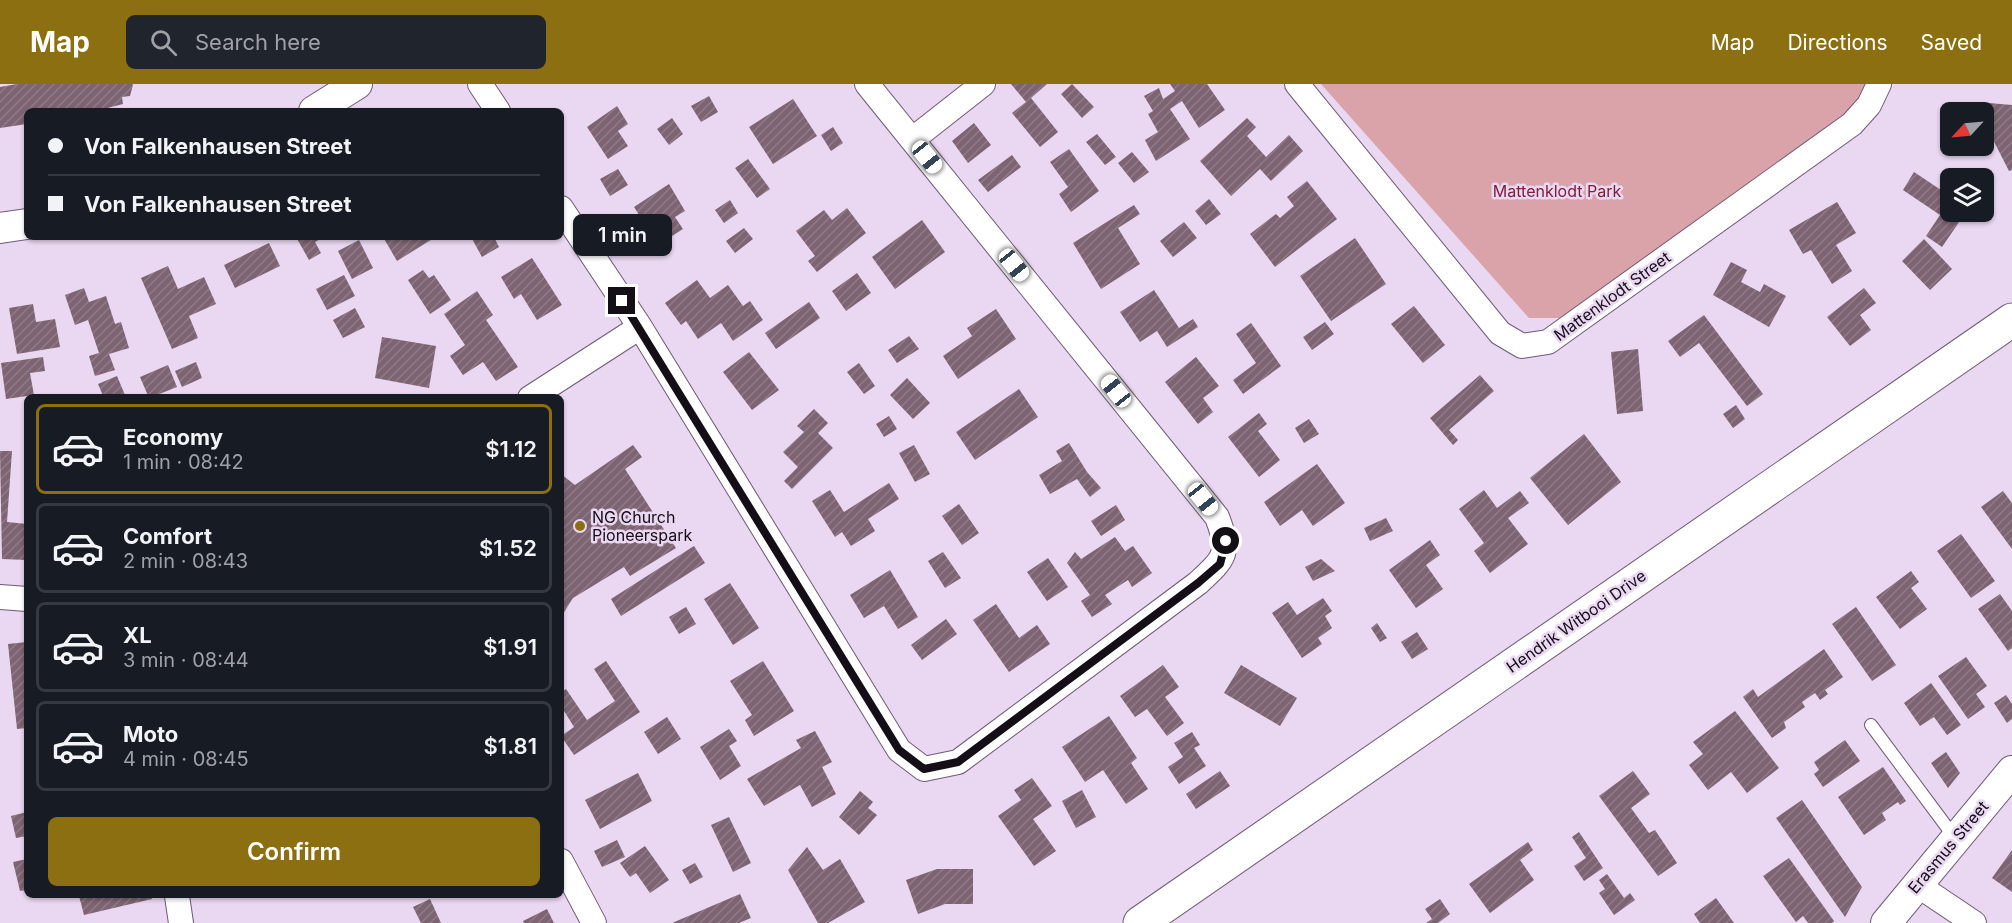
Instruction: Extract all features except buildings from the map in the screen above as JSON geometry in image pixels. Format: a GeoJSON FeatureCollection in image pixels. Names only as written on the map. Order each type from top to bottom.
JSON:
{"type":"FeatureCollection","features":[{"type":"Feature","properties":{"kind":"main road","name":"Hendrik Witbooi Drive"},"geometry":{"type":"LineString","coordinates":[[1140,923],[2012,320]]}},
{"type":"Feature","properties":{"kind":"street"},"geometry":{"type":"LineString","coordinates":[[319,108],[357,84]]}},
{"type":"Feature","properties":{"kind":"street"},"geometry":{"type":"LineString","coordinates":[[480,84],[496,108]]}},
{"type":"Feature","properties":{"kind":"street"},"geometry":{"type":"LineString","coordinates":[[564,212],[640,327],[899,750],[924,769],[958,762],[1198,583],[1220,564],[1226,541],[1217,517],[867,84]]}},
{"type":"Feature","properties":{"kind":"street"},"geometry":{"type":"LineString","coordinates":[[913,139],[983,84]]}},
{"type":"Feature","properties":{"kind":"street","name":"Mattenklodt Street"},"geometry":{"type":"LineString","coordinates":[[1297,84],[1500,333],[1522,346],[1548,342],[1852,124],[1869,105],[1879,84]]}},
{"type":"Feature","properties":{"kind":"street"},"geometry":{"type":"LineString","coordinates":[[0,228],[24,224]]}},
{"type":"Feature","properties":{"kind":"street"},"geometry":{"type":"LineString","coordinates":[[536,394],[640,327]]}},
{"type":"Feature","properties":{"kind":"street"},"geometry":{"type":"LineString","coordinates":[[0,597],[24,599]]}},
{"type":"Feature","properties":{"kind":"street","name":"Erasmus Street"},"geometry":{"type":"LineString","coordinates":[[1886,923],[2012,771]]}},
{"type":"Feature","properties":{"kind":"street"},"geometry":{"type":"LineString","coordinates":[[564,867],[594,923]]}},
{"type":"Feature","properties":{"kind":"street"},"geometry":{"type":"LineString","coordinates":[[1916,884],[1974,923]]}},
{"type":"Feature","properties":{"kind":"street"},"geometry":{"type":"LineString","coordinates":[[177,898],[181,923]]}},
{"type":"Feature","properties":{"kind":"lane"},"geometry":{"type":"LineString","coordinates":[[1871,725],[1955,838]]}},
{"type":"Feature","properties":{"kind":"green space","name":"Mattenklodt Park"},"geometry":{"type":"Polygon","coordinates":[[[1321,84],[1866,84],[1862,97],[1850,113],[1560,318],[1529,318],[1321,84]]]}},
{"type":"Feature","properties":{"kind":"place","name":"NG Church Pioneerspark"},"geometry":{"type":"Point","coordinates":[580,526]}},
{"type":"Feature","properties":{"kind":"route"},"geometry":{"type":"LineString","coordinates":[[622,301],[899,750],[924,769],[958,762],[1198,583],[1220,564],[1226,541]]}}]}
